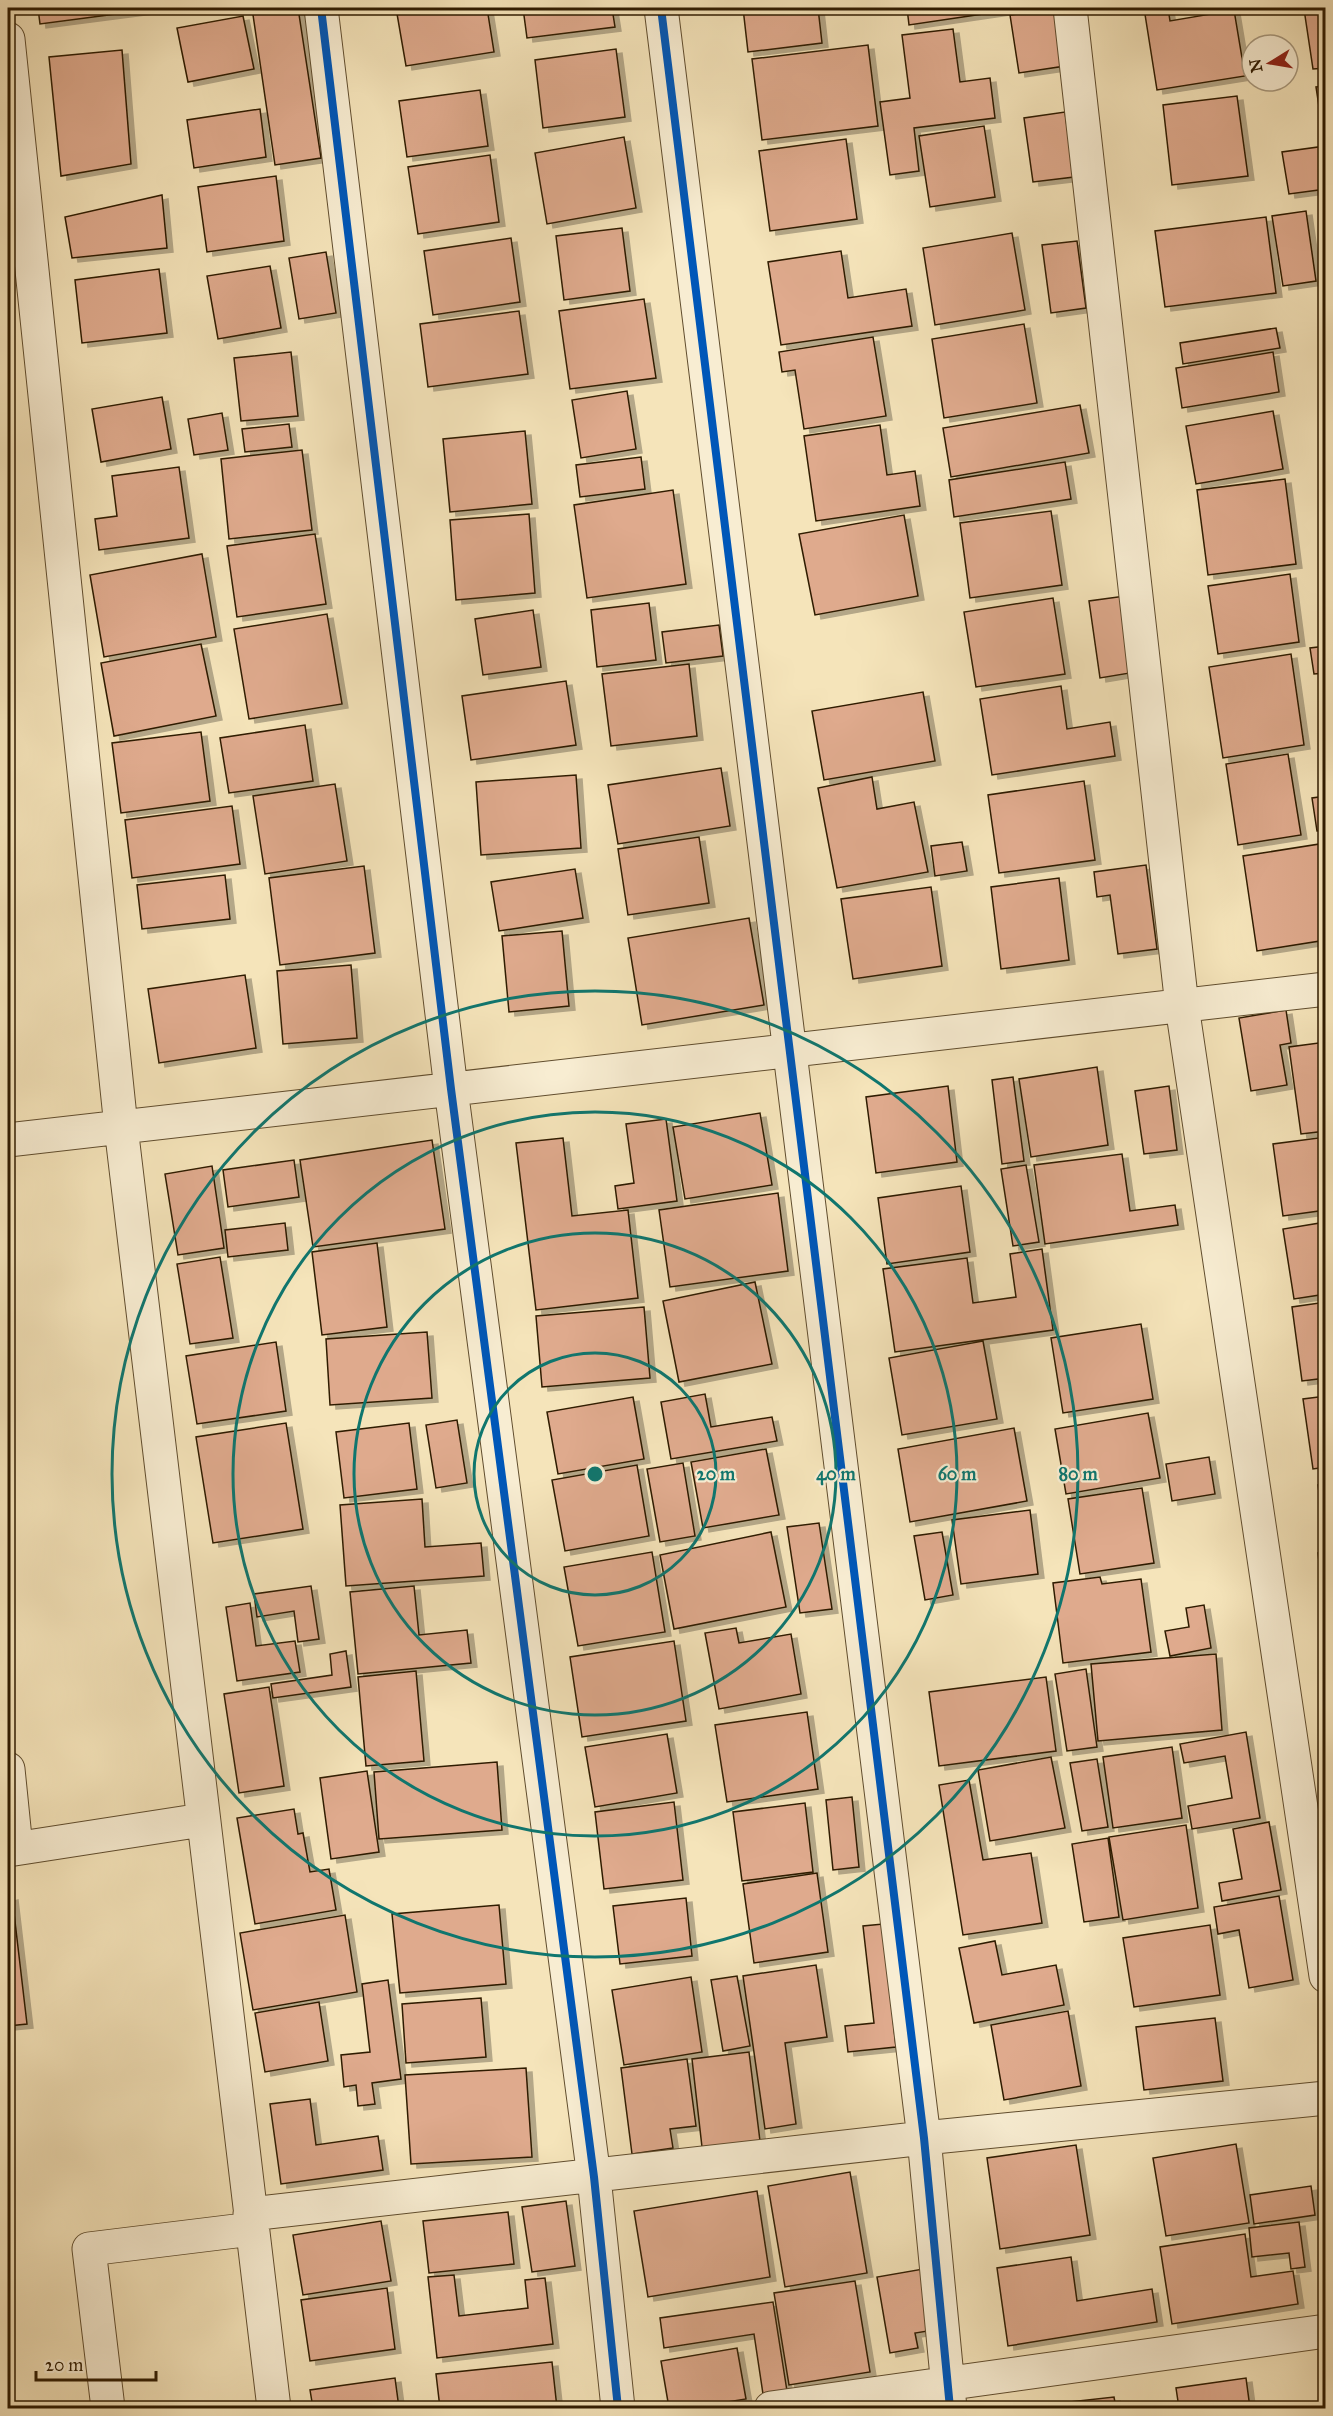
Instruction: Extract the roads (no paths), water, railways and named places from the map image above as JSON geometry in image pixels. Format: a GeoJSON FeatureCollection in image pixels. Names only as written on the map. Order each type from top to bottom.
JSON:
{"type":"FeatureCollection","features":[{"type":"Feature","properties":{"kind":"street"},"geometry":{"type":"LineString","coordinates":[[321,8],[451,1089],[594,2177],[618,2409]]}},
{"type":"Feature","properties":{"kind":"street"},"geometry":{"type":"LineString","coordinates":[[661,8],[924,2138],[948,2396]]}},
{"type":"Feature","properties":{"kind":"street"},"geometry":{"type":"LineString","coordinates":[[1070,8],[1182,1006],[1326,1976]]}},
{"type":"Feature","properties":{"kind":"street"},"geometry":{"type":"LineString","coordinates":[[8,39],[121,1127],[274,2409]]}},
{"type":"Feature","properties":{"kind":"street"},"geometry":{"type":"LineString","coordinates":[[8,1140],[1326,989]]}},
{"type":"Feature","properties":{"kind":"street"},"geometry":{"type":"LineString","coordinates":[[8,1769],[12,1849],[202,1820]]}},
{"type":"Feature","properties":{"kind":"street"},"geometry":{"type":"LineString","coordinates":[[108,2409],[89,2249],[251,2221],[594,2177],[924,2138],[1326,2098]]}},
{"type":"Feature","properties":{"kind":"street"},"geometry":{"type":"LineString","coordinates":[[771,2409],[948,2396],[1326,2331]]}}]}
